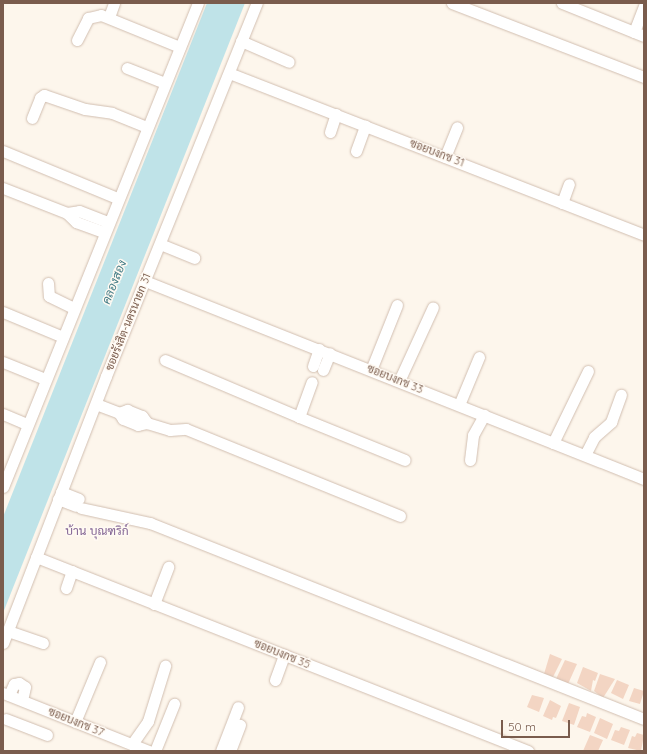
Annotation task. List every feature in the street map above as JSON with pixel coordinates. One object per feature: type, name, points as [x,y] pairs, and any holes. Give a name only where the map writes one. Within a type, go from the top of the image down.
[{"type":"street","points":[[109,17],[114,3]]},
{"type":"street","points":[[3,487],[117,198],[198,3]]},
{"type":"street","name":"ซอยรังสิต-นครนายก 31","points":[[3,644],[145,280],[257,3]]},
{"type":"street","points":[[452,3],[644,78]]},
{"type":"street","points":[[562,3],[584,7],[639,34],[644,6]]},
{"type":"street","points":[[77,40],[88,18],[94,15],[109,17],[180,47]]},
{"type":"street","points":[[241,41],[289,62]]},
{"type":"street","points":[[127,68],[165,84]]},
{"type":"street","name":"ซอยบงกช 31","points":[[229,72],[644,235]]},
{"type":"street","points":[[32,118],[40,98],[44,95],[85,109],[112,113],[147,127]]},
{"type":"street","points":[[330,132],[336,114]]},
{"type":"street","points":[[356,151],[366,126]]},
{"type":"street","points":[[445,157],[458,127]]},
{"type":"street","points":[[3,151],[117,198]]},
{"type":"street","points":[[562,202],[569,184]]},
{"type":"street","points":[[3,188],[67,214],[76,222],[104,232]]},
{"type":"street","points":[[67,214],[79,211],[108,222]]},
{"type":"street","points":[[160,244],[194,258]]},
{"type":"street","name":"ซอยบงกช 33","points":[[145,280],[644,479]]},
{"type":"street","points":[[48,283],[49,296],[74,308]]},
{"type":"street","points":[[371,370],[397,305]]},
{"type":"street","points":[[399,381],[433,307]]},
{"type":"street","points":[[3,312],[63,337]]},
{"type":"street","points":[[316,374],[319,349]]},
{"type":"street","points":[[299,417],[316,374],[330,353]]},
{"type":"street","points":[[459,405],[479,357]]},
{"type":"street","points":[[165,360],[299,417],[406,460]]},
{"type":"street","points":[[3,362],[45,380]]},
{"type":"street","points":[[553,443],[588,371]]},
{"type":"street","points":[[585,455],[594,437],[611,422],[621,395]]},
{"type":"street","points":[[96,404],[119,413],[124,420],[138,425],[146,423],[170,430],[186,429],[400,516]]},
{"type":"street","points":[[3,414],[27,424]]},
{"type":"street","points":[[470,460],[473,435],[484,415]]},
{"type":"street","points":[[60,496],[82,504],[150,523],[644,719]]},
{"type":"street","name":"ซอยบงกช 35","points":[[36,557],[528,751]]},
{"type":"street","points":[[154,604],[168,567]]},
{"type":"street","points":[[66,588],[72,571]]},
{"type":"street","points":[[8,631],[43,643]]},
{"type":"street","points":[[275,680],[284,655]]},
{"type":"street","points":[[75,722],[100,662]]},
{"type":"street","points":[[132,744],[148,721],[165,666]]},
{"type":"street","name":"ซอยบงกช 37","points":[[6,694],[149,751]]},
{"type":"street","points":[[155,751],[174,704]]},
{"type":"street","points":[[221,751],[238,707]]},
{"type":"street","points":[[6,719],[47,735]]},
{"type":"street","points":[[230,751],[240,725]]},
{"type":"water","name":"คลองสอง","points":[[207,3],[245,3],[3,613],[3,517]]},
{"type":"building","points":[[550,654],[562,659],[553,677],[544,674]]},
{"type":"building","points":[[565,660],[577,664],[568,684],[556,679]]},
{"type":"building","points":[[583,667],[598,673],[595,681],[593,680],[591,691],[577,683]]},
{"type":"building","points":[[600,674],[615,679],[603,698],[594,691]]},
{"type":"building","points":[[617,680],[629,685],[623,699],[611,693]]},
{"type":"building","points":[[634,688],[644,691],[640,704],[629,701]]},
{"type":"building","points":[[532,695],[544,698],[539,712],[527,707]]},
{"type":"building","points":[[550,700],[561,706],[556,718],[553,717],[552,720],[543,716]]},
{"type":"building","points":[[569,703],[580,707],[574,725],[562,721]]},
{"type":"building","points":[[587,713],[596,717],[590,732],[577,727],[582,716],[586,717]]},
{"type":"building","points":[[600,718],[613,724],[607,739],[594,733]]},
{"type":"building","points":[[621,727],[630,730],[624,745],[611,740],[615,730],[619,731]]},
{"type":"building","points":[[637,733],[644,735],[641,751],[628,748],[632,736],[635,737]]},
{"type":"building","points":[[590,735],[603,740],[598,751],[583,751]]},
{"type":"district","name":"บ้าน บุณฑริก์","points":[[97,531]]}]
